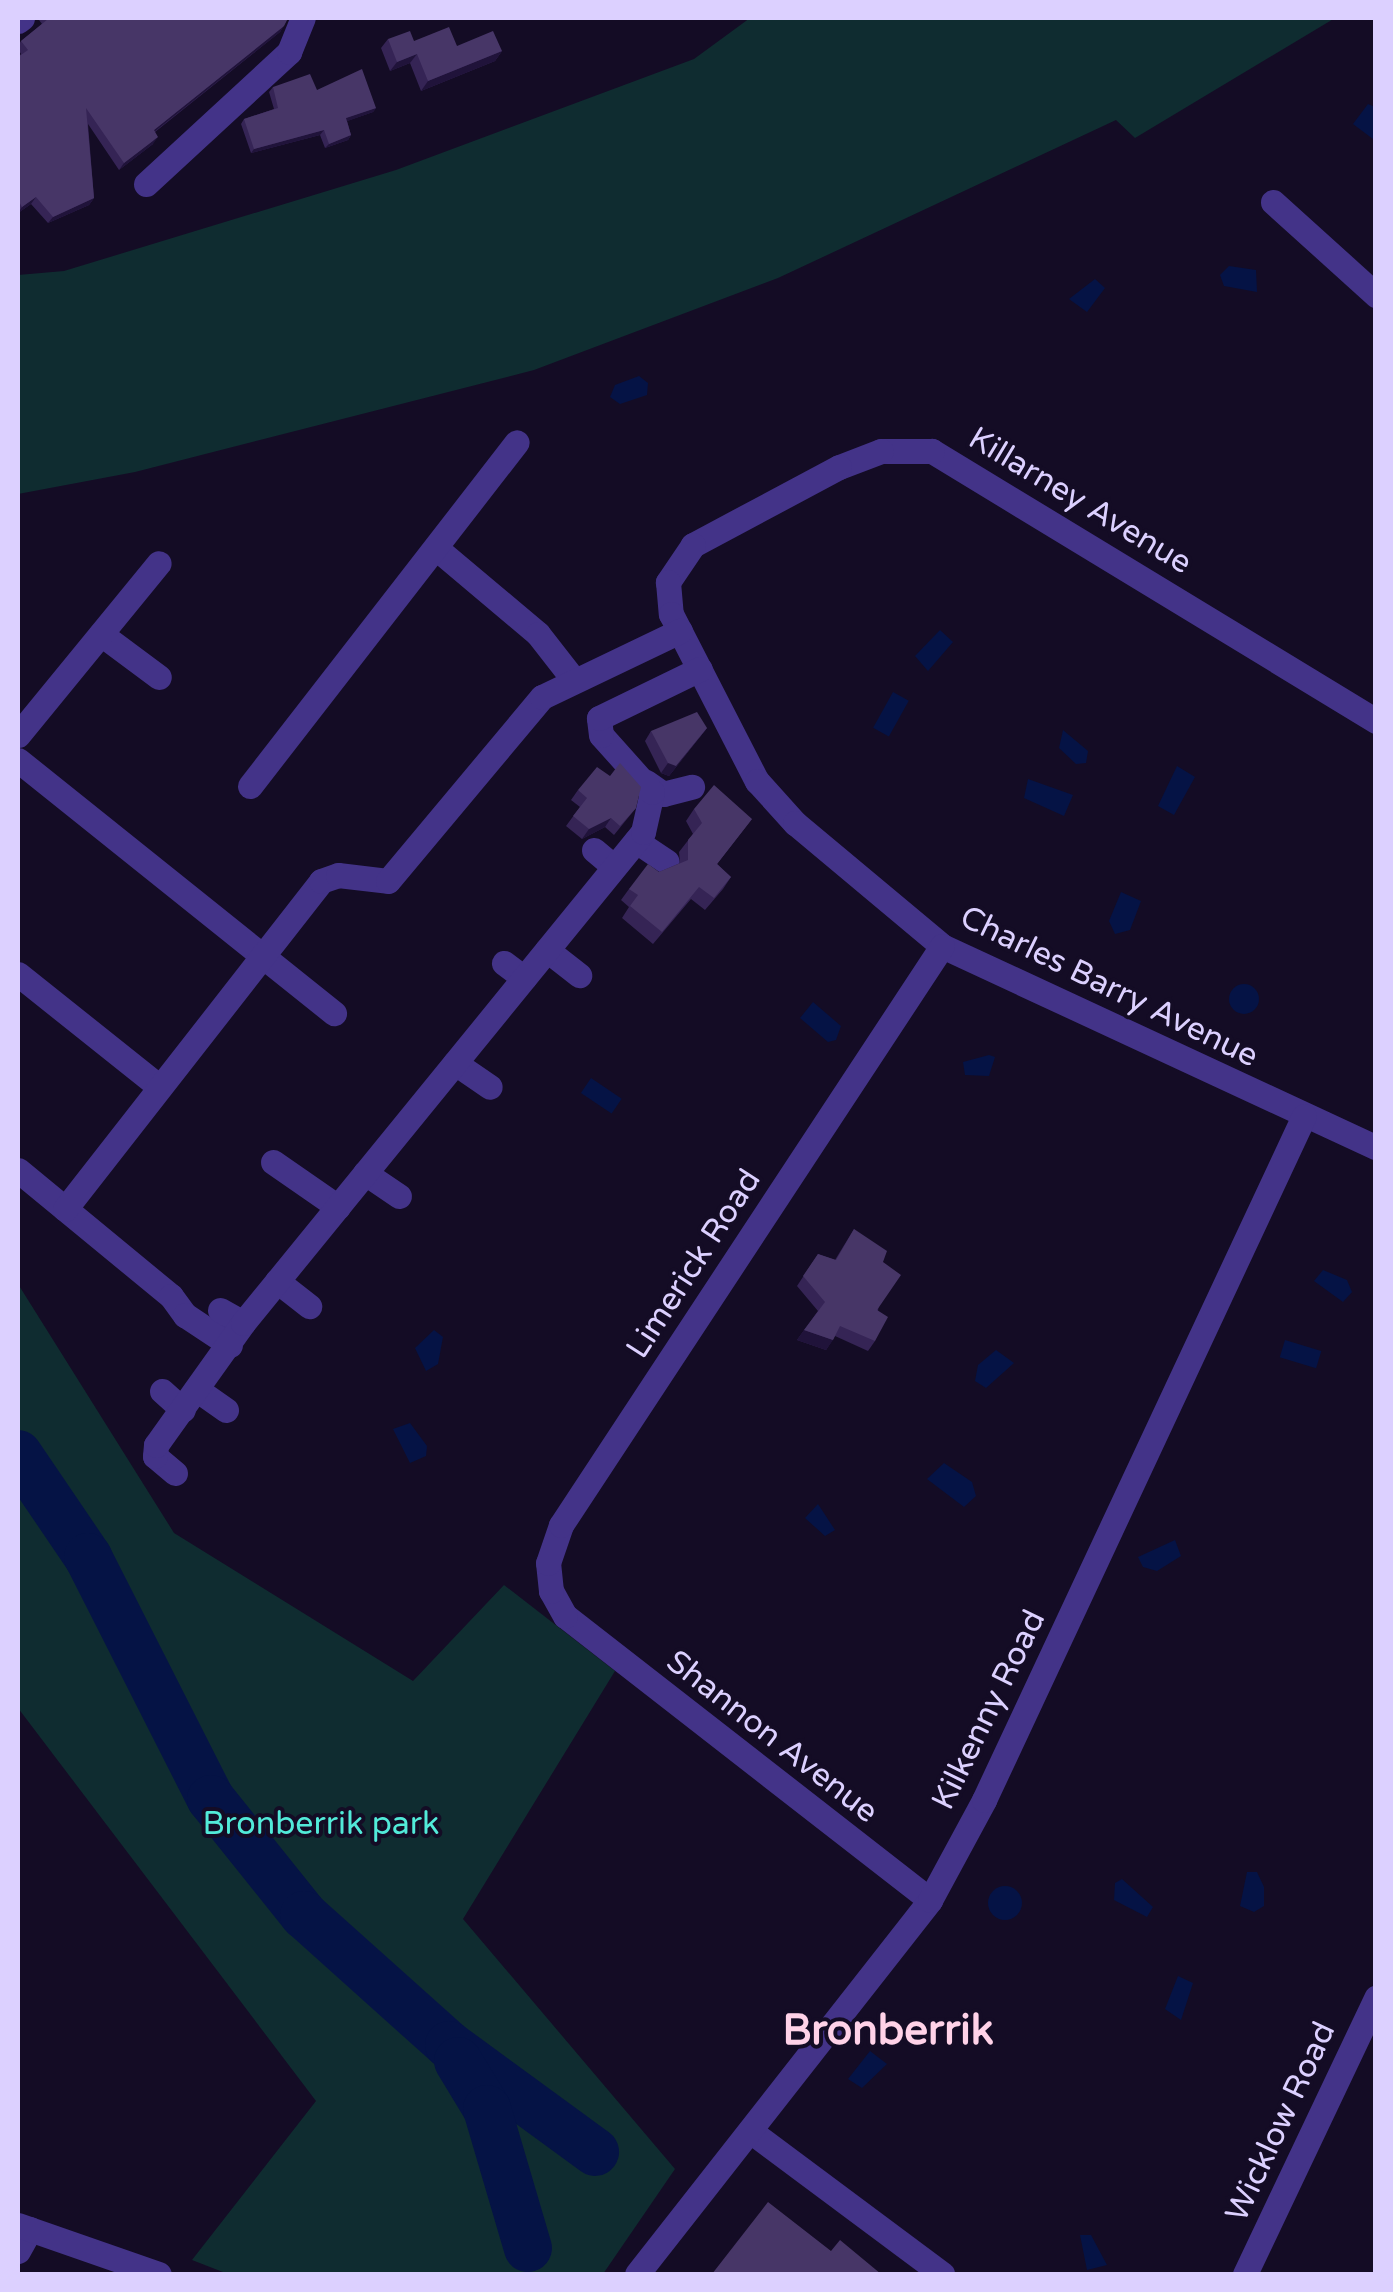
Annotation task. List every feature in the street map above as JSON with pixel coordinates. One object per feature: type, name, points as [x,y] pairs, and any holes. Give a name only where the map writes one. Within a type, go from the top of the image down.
[{"type":"street","points":[[146,184],[289,52],[303,18]]},
{"type":"street","points":[[1273,202],[1376,294]]},
{"type":"street","points":[[250,786],[517,442]]},
{"type":"street","name":"Killarney Avenue","points":[[684,553],[864,455],[932,451],[1376,720]]},
{"type":"street","points":[[436,548],[538,634],[598,728],[646,782],[662,794],[692,787]]},
{"type":"street","name":"Charles Barry Avenue","points":[[684,553],[666,593],[680,631],[776,806],[942,946],[1376,1147]]},
{"type":"street","points":[[18,736],[159,563]]},
{"type":"street","points":[[65,1208],[157,1085],[330,876],[388,881],[542,697],[571,690],[680,631]]},
{"type":"street","points":[[101,634],[159,677]]},
{"type":"street","points":[[598,728],[599,718],[624,701],[700,669]]},
{"type":"street","points":[[18,760],[334,1013]]},
{"type":"street","points":[[175,1472],[155,1456],[156,1445],[277,1282],[308,1226],[347,1186],[426,1079],[455,1063],[514,971],[547,950],[636,841],[652,808],[646,782]]},
{"type":"street","points":[[636,841],[667,862]]},
{"type":"street","points":[[594,850],[614,867]]},
{"type":"street","name":"Limerick Road","points":[[575,1624],[558,1605],[548,1576],[561,1525],[942,946]]},
{"type":"street","points":[[547,950],[579,975]]},
{"type":"street","points":[[18,974],[157,1085]]},
{"type":"street","points":[[455,1063],[490,1088]]},
{"type":"street","name":"Kilkenny Road","points":[[638,2274],[753,2132],[930,1900],[984,1800],[1304,1116]]},
{"type":"street","points":[[273,1162],[347,1186],[399,1196]]},
{"type":"street","points":[[18,1170],[185,1315],[237,1334]]},
{"type":"street","points":[[277,1282],[309,1306]]},
{"type":"street","points":[[220,1310],[237,1334]]},
{"type":"street","points":[[162,1391],[226,1410]]},
{"type":"street","name":"Shannon Avenue","points":[[575,1624],[930,1900]]},
{"type":"street","name":"Wicklow Road","points":[[1245,2274],[1376,1998]]},
{"type":"street","points":[[753,2132],[942,2274]]},
{"type":"street","points":[[22,2235],[159,2274]]},
{"type":"green space","points":[[750,18],[1335,18],[1135,138],[1116,120],[778,278],[534,370],[135,472],[18,494],[18,275],[64,271],[396,170],[694,59]]},
{"type":"green space","name":"Bronberrik park","points":[[18,1284],[174,1533],[413,1681],[504,1585],[615,1671],[463,1919],[675,2169],[603,2274],[228,2274],[192,2260],[316,2101],[18,1708]]},
{"type":"shaded area","points":[[1368,104],[1375,107],[1373,139],[1353,124]]},
{"type":"shaded area","points":[[1229,266],[1256,270],[1257,292],[1224,286],[1220,275]]},
{"type":"shaded area","points":[[1095,279],[1105,288],[1087,312],[1069,299]]},
{"type":"shaded area","points":[[639,376],[648,383],[647,395],[620,404],[610,397],[615,385]]},
{"type":"shaded area","points":[[940,630],[953,642],[928,671],[915,656]]},
{"type":"shaded area","points":[[893,692],[909,701],[889,737],[873,728]]},
{"type":"shaded area","points":[[1063,730],[1088,751],[1086,763],[1076,764],[1059,748]]},
{"type":"shaded area","points":[[1177,766],[1195,777],[1174,815],[1158,806]]},
{"type":"shaded area","points":[[1028,779],[1073,795],[1064,816],[1024,798]]},
{"type":"shaded area","points":[[1121,892],[1141,901],[1130,930],[1115,934],[1109,921]]},
{"type":"shaded area","points":[[1244,984],[1255,988],[1259,999],[1255,1010],[1244,1014],[1233,1010],[1229,999],[1233,988]]},
{"type":"shaded area","points":[[813,1002],[841,1026],[836,1040],[828,1042],[800,1018]]},
{"type":"shaded area","points":[[995,1057],[989,1076],[965,1075],[963,1062]]},
{"type":"shaded area","points":[[591,1078],[622,1099],[612,1114],[581,1093]]},
{"type":"shaded area","points":[[1323,1270],[1347,1280],[1352,1292],[1343,1302],[1314,1281]]},
{"type":"shaded area","points":[[434,1330],[443,1337],[438,1364],[426,1371],[415,1348]]},
{"type":"shaded area","points":[[1285,1340],[1321,1351],[1316,1368],[1280,1357]]},
{"type":"shaded area","points":[[996,1350],[1014,1363],[986,1388],[975,1381],[978,1365]]},
{"type":"shaded area","points":[[410,1423],[427,1446],[426,1456],[410,1463],[393,1429]]},
{"type":"shaded area","points":[[944,1463],[972,1482],[976,1496],[964,1507],[927,1479]]},
{"type":"shaded area","points":[[818,1504],[835,1530],[825,1536],[805,1518]]},
{"type":"shaded area","points":[[1175,1540],[1181,1556],[1157,1571],[1143,1567],[1138,1557]]},
{"type":"shaded area","points":[[1247,1872],[1257,1872],[1264,1887],[1264,1906],[1254,1912],[1240,1906]]},
{"type":"shaded area","points":[[1122,1879],[1153,1907],[1147,1917],[1114,1900],[1115,1883]]},
{"type":"shaded area","points":[[1005,1886],[1017,1891],[1022,1903],[1017,1915],[1005,1920],[993,1915],[988,1903],[993,1891]]},
{"type":"shaded area","points":[[1178,1976],[1193,1983],[1181,2020],[1165,2009]]},
{"type":"shaded area","points":[[870,2051],[887,2064],[862,2088],[848,2079]]},
{"type":"shaded area","points":[[1080,2235],[1091,2235],[1107,2265],[1087,2270]]},
{"type":"building","points":[[47,18],[288,18],[284,26],[154,130],[158,137],[124,163],[86,108],[94,198],[53,217],[36,197],[22,207],[18,200],[18,57],[28,50],[21,41]]},
{"type":"building","points":[[449,27],[457,46],[493,31],[502,51],[428,81],[417,54],[397,62],[388,39],[410,31],[414,41]]},
{"type":"building","points":[[362,69],[376,108],[346,118],[351,135],[329,144],[324,130],[254,149],[244,119],[278,108],[273,87],[310,74],[317,90]]},
{"type":"building","points":[[697,712],[707,728],[676,766],[668,763],[651,731]]},
{"type":"building","points":[[620,763],[641,787],[636,808],[620,826],[611,818],[589,829],[573,816],[587,798],[578,790],[597,767],[610,776]]},
{"type":"building","points":[[714,785],[752,819],[717,864],[731,877],[714,898],[699,887],[662,932],[630,906],[638,895],[629,889],[648,864],[659,872],[688,860],[688,840],[702,823],[694,809]]},
{"type":"building","points":[[854,1229],[887,1251],[883,1262],[901,1275],[877,1310],[888,1317],[875,1341],[840,1326],[833,1340],[804,1330],[825,1302],[803,1276],[818,1254],[836,1260]]},
{"type":"building","points":[[768,2202],[831,2251],[840,2240],[881,2274],[712,2274]]},
{"type":"waterway","points":[[18,1454],[88,1557],[211,1799],[304,1915],[449,2045],[595,2152]]},
{"type":"waterway","points":[[458,2061],[487,2109],[528,2248]]},
{"type":"district","name":"Bronberrik","points":[[888,2031]]}]
